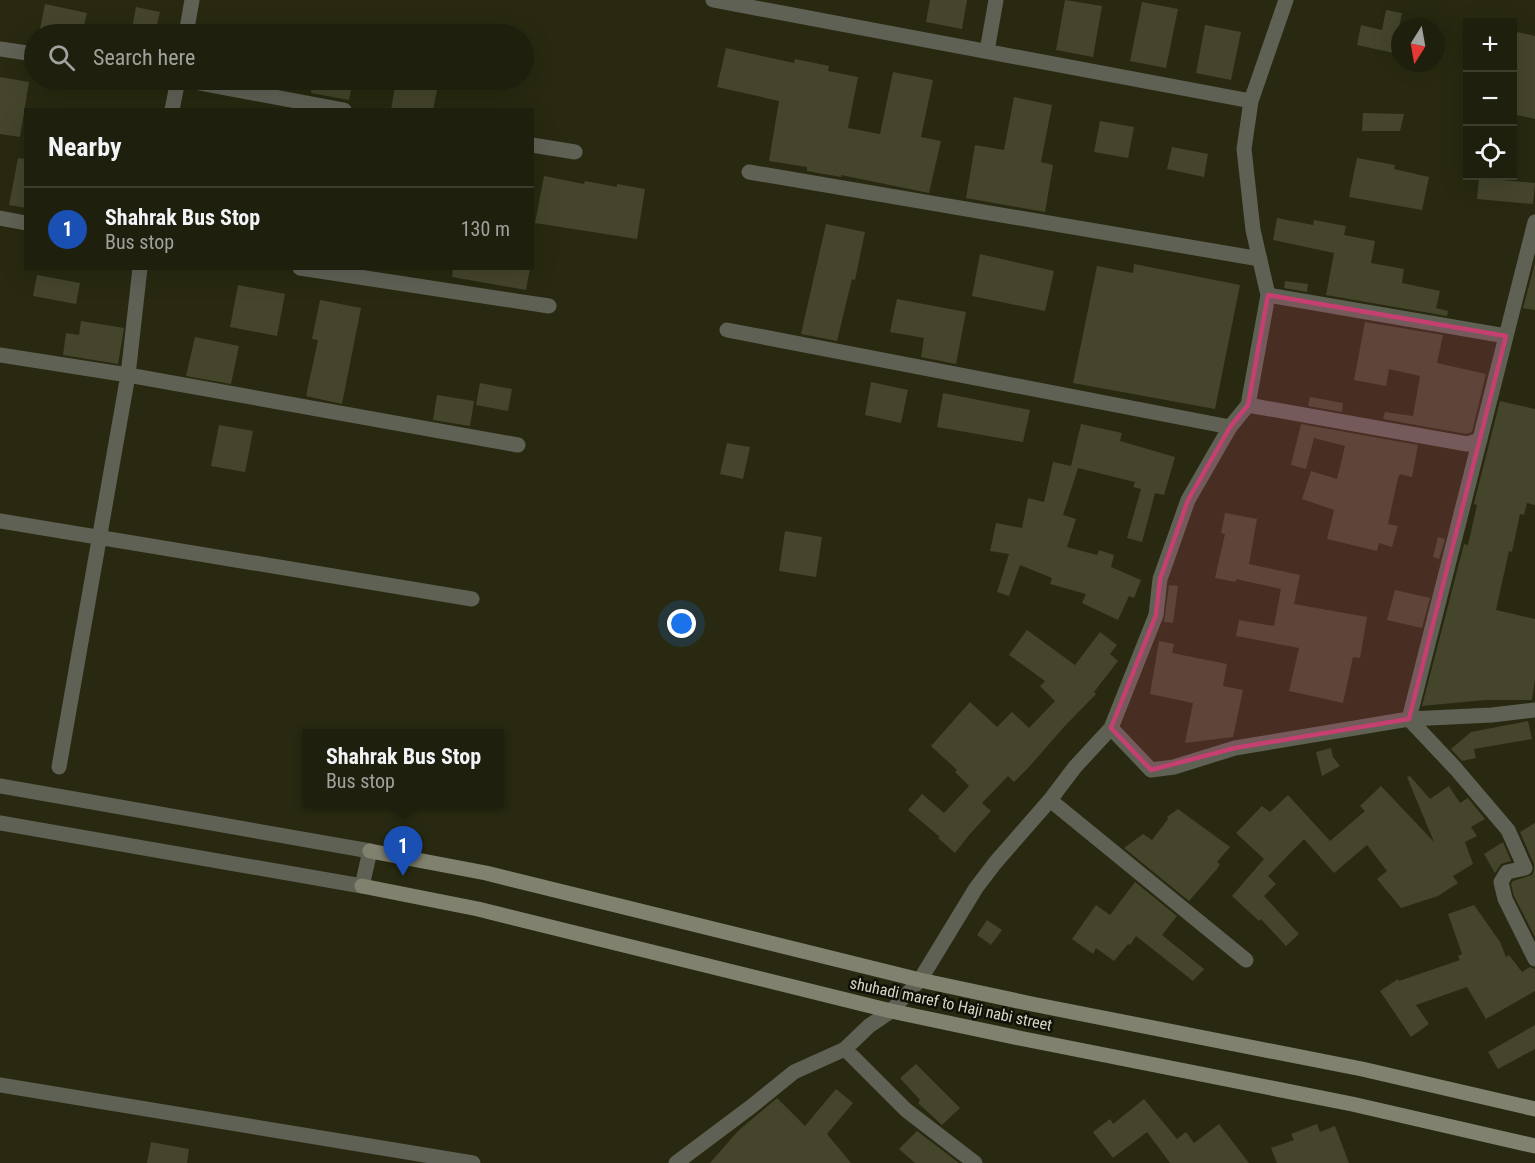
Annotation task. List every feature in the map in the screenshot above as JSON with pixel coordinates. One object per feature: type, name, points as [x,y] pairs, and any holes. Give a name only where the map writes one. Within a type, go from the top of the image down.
[{"type":"main road","points":[[370,851],[486,873],[920,980],[1362,1069],[1535,1109]]},
{"type":"main road","name":"shuhadi maref to Haji nabi street","points":[[362,886],[478,909],[891,1011],[1024,1040],[1352,1104],[1535,1146]]},
{"type":"street","points":[[188,24],[192,0]]},
{"type":"street","points":[[713,0],[1251,100]]},
{"type":"street","points":[[987,51],[996,0]]},
{"type":"street","points":[[676,1163],[794,1072],[845,1049],[869,1026],[891,1011],[920,980],[976,888],[1075,767],[1111,728],[1156,615],[1160,579],[1188,500],[1230,427],[1248,405],[1268,296],[1253,230],[1244,149],[1251,100],[1286,0]]},
{"type":"street","points":[[0,49],[24,53]]},
{"type":"street","points":[[173,108],[178,90]]},
{"type":"street","points":[[235,90],[333,108]]},
{"type":"street","points":[[534,145],[575,152]]},
{"type":"street","points":[[749,172],[1260,259]]},
{"type":"street","points":[[0,218],[24,223]]},
{"type":"street","points":[[1409,720],[1535,222]]},
{"type":"street","points":[[59,767],[128,375],[140,270]]},
{"type":"street","points":[[313,270],[549,306]]},
{"type":"street","points":[[1268,296],[1506,336]]},
{"type":"street","points":[[727,330],[1230,427]]},
{"type":"street","points":[[0,355],[128,375],[518,445]]},
{"type":"street","points":[[1248,405],[1467,444],[1480,440]]},
{"type":"street","points":[[0,520],[472,598]]},
{"type":"street","points":[[1111,728],[1151,770],[1174,767],[1235,748],[1409,720],[1535,710]]},
{"type":"street","points":[[1409,720],[1456,769],[1508,830],[1525,868],[1507,872],[1501,882],[1505,899],[1535,959]]},
{"type":"street","points":[[0,786],[370,851],[362,886],[0,823]]},
{"type":"street","points":[[1050,800],[1246,960]]},
{"type":"street","points":[[845,1049],[906,1110],[975,1163]]},
{"type":"street","points":[[0,1085],[473,1163]]},
{"type":"highlighted area","points":[[1268,295],[1506,336],[1409,719],[1235,748],[1151,770],[1111,728],[1156,615],[1160,579],[1188,500],[1230,427],[1248,405]]},
{"type":"building","points":[[930,0],[967,0],[962,29],[926,22]]},
{"type":"building","points":[[1065,0],[1102,6],[1093,57],[1056,50]]},
{"type":"building","points":[[1142,2],[1178,9],[1166,68],[1130,61]]},
{"type":"building","points":[[45,4],[87,13],[84,24],[41,24]]},
{"type":"building","points":[[136,7],[160,12],[157,24],[133,24]]},
{"type":"building","points":[[1386,10],[1402,13],[1401,18],[1391,18],[1391,52],[1357,45],[1361,25],[1382,30]]},
{"type":"building","points":[[1205,25],[1241,32],[1231,80],[1196,73]]},
{"type":"building","points":[[1517,32],[1535,36],[1535,119],[1517,115]]},
{"type":"building","points":[[726,48],[794,63],[795,59],[829,66],[828,71],[858,77],[848,128],[880,134],[893,72],[933,80],[921,137],[941,141],[929,193],[841,175],[841,177],[807,171],[807,167],[769,161],[779,101],[717,87]]},
{"type":"building","points":[[0,77],[24,81],[24,90],[28,90],[20,137],[0,134]]},
{"type":"building","points":[[311,90],[351,90],[349,100],[311,93]]},
{"type":"building","points":[[394,90],[437,90],[433,108],[391,108]]},
{"type":"building","points":[[1014,97],[1052,105],[1041,162],[1053,165],[1045,212],[966,198],[975,145],[1004,150]]},
{"type":"building","points":[[1363,113],[1404,114],[1400,131],[1362,131]]},
{"type":"building","points":[[1100,121],[1134,127],[1128,158],[1094,152]]},
{"type":"building","points":[[1172,147],[1208,154],[1204,177],[1167,169]]},
{"type":"building","points":[[18,158],[24,159],[24,208],[9,205]]},
{"type":"building","points":[[1357,158],[1395,165],[1394,169],[1429,177],[1422,210],[1349,197]]},
{"type":"building","points":[[544,176],[584,184],[585,181],[645,189],[637,239],[535,223]]},
{"type":"building","points":[[1479,180],[1535,183],[1533,204],[1477,199]]},
{"type":"building","points":[[1277,218],[1313,225],[1314,220],[1346,226],[1344,235],[1375,241],[1371,263],[1404,269],[1402,283],[1440,291],[1436,308],[1448,311],[1447,316],[1326,295],[1334,253],[1273,240]]},
{"type":"building","points":[[826,224],[865,232],[855,280],[852,279],[837,341],[801,334]]},
{"type":"building","points":[[980,254],[1054,271],[1045,311],[972,296]]},
{"type":"building","points":[[1535,263],[1535,310],[1523,308]]},
{"type":"building","points":[[1134,264],[1240,285],[1215,409],[1073,383],[1097,266],[1133,273]]},
{"type":"building","points":[[453,270],[530,270],[526,290],[452,277]]},
{"type":"building","points":[[37,275],[80,283],[76,304],[33,296]]},
{"type":"building","points":[[1285,281],[1308,284],[1307,292],[1284,288]]},
{"type":"building","points":[[238,285],[285,294],[277,336],[230,327]]},
{"type":"building","points":[[897,299],[966,312],[956,364],[921,357],[924,338],[890,332]]},
{"type":"building","points":[[320,300],[361,308],[342,404],[306,396],[318,340],[312,339]]},
{"type":"building","points":[[81,321],[124,328],[118,364],[63,355],[66,333],[79,335]]},
{"type":"building","points":[[1365,322],[1443,335],[1437,363],[1486,374],[1472,432],[1466,434],[1383,419],[1385,412],[1413,416],[1420,376],[1389,369],[1386,386],[1354,380]]},
{"type":"building","points":[[195,337],[239,346],[231,384],[186,376]]},
{"type":"building","points":[[871,382],[908,390],[901,423],[865,415]]},
{"type":"building","points":[[480,383],[512,389],[508,411],[476,405]]},
{"type":"building","points":[[943,393],[1030,410],[1023,442],[937,427]]},
{"type":"building","points":[[437,395],[474,401],[470,426],[433,420]]},
{"type":"building","points":[[1310,397],[1343,403],[1342,412],[1308,406]]},
{"type":"building","points":[[1500,401],[1535,409],[1535,505],[1527,503],[1524,515],[1520,514],[1496,610],[1535,619],[1535,679],[1532,700],[1485,700],[1422,706],[1464,544],[1468,545],[1477,505],[1474,504],[1475,499]]},
{"type":"building","points":[[1081,424],[1122,433],[1120,441],[1175,457],[1164,495],[1155,493],[1142,542],[1127,538],[1141,489],[1133,487],[1135,482],[1078,468],[1063,515],[1076,519],[1067,547],[1097,555],[1099,550],[1114,555],[1111,567],[1141,580],[1134,598],[1129,596],[1118,620],[1082,603],[1086,594],[1050,584],[1052,578],[1020,565],[1009,596],[997,592],[1009,554],[990,551],[996,523],[1022,528],[1028,498],[1044,502],[1053,462],[1071,466]]},
{"type":"building","points":[[1301,424],[1418,445],[1412,477],[1400,474],[1398,478],[1388,524],[1398,526],[1392,547],[1379,543],[1377,551],[1327,539],[1334,510],[1302,499],[1311,471],[1337,479],[1345,446],[1314,438],[1306,469],[1291,465]]},
{"type":"building","points":[[219,425],[253,431],[245,472],[211,466]]},
{"type":"building","points":[[727,443],[750,447],[743,479],[720,474]]},
{"type":"building","points":[[1225,513],[1257,519],[1249,564],[1300,575],[1294,604],[1367,617],[1360,658],[1353,657],[1343,703],[1289,691],[1299,648],[1236,636],[1239,620],[1274,626],[1281,589],[1236,579],[1236,582],[1215,578],[1225,534],[1221,533]]},
{"type":"building","points":[[785,531],[822,537],[816,577],[779,571]]},
{"type":"building","points":[[1438,537],[1445,539],[1439,559],[1433,557]]},
{"type":"building","points":[[1169,585],[1178,586],[1173,623],[1164,622]]},
{"type":"building","points":[[1395,590],[1430,598],[1422,628],[1387,620]]},
{"type":"building","points":[[1027,630],[1075,665],[1100,632],[1117,645],[1110,654],[1118,661],[1094,692],[1096,694],[1029,767],[1014,782],[1008,776],[982,803],[991,811],[955,853],[908,810],[922,794],[944,813],[969,786],[955,772],[957,770],[931,746],[970,702],[997,727],[1012,712],[1029,728],[1055,701],[1040,686],[1045,681],[1009,655]]},
{"type":"building","points":[[1159,641],[1174,644],[1172,653],[1227,664],[1223,686],[1243,690],[1233,737],[1185,743],[1193,703],[1150,694]]},
{"type":"building","points":[[1528,721],[1532,739],[1474,749],[1476,758],[1462,761],[1451,749],[1471,732]]},
{"type":"building","points":[[1331,748],[1333,757],[1340,766],[1322,776],[1316,752]]},
{"type":"building","points":[[1410,776],[1430,799],[1449,786],[1460,803],[1468,798],[1485,819],[1471,827],[1477,836],[1465,842],[1473,864],[1453,876],[1458,883],[1438,896],[1401,908],[1377,879],[1387,871],[1367,845],[1334,873],[1304,839],[1268,876],[1276,884],[1264,896],[1299,934],[1286,946],[1261,919],[1259,921],[1232,896],[1264,859],[1236,833],[1262,806],[1270,812],[1288,795],[1330,841],[1365,811],[1360,806],[1381,786],[1434,842],[1407,777]]},
{"type":"building","points":[[1178,809],[1230,847],[1217,862],[1220,864],[1217,869],[1189,901],[1124,848],[1143,834],[1152,840],[1168,819],[1167,817]]},
{"type":"building","points":[[1535,823],[1535,937],[1514,896],[1511,884],[1513,881],[1532,875],[1534,870],[1534,864],[1520,832]]},
{"type":"building","points":[[1503,842],[1511,861],[1501,864],[1495,873],[1484,854]]},
{"type":"building","points":[[1135,882],[1177,916],[1162,935],[1204,969],[1193,981],[1136,936],[1114,961],[1096,948],[1093,954],[1072,939],[1096,905],[1110,915]]},
{"type":"building","points":[[1474,905],[1500,942],[1506,957],[1509,955],[1522,972],[1530,967],[1535,969],[1535,991],[1486,1019],[1467,987],[1416,1005],[1429,1024],[1411,1037],[1380,991],[1398,979],[1399,981],[1460,960],[1458,956],[1462,954],[1448,914]]},
{"type":"building","points":[[987,920],[1002,930],[991,945],[977,935]]},
{"type":"building","points":[[1535,1025],[1535,1049],[1498,1069],[1488,1052]]},
{"type":"building","points":[[916,1064],[960,1108],[942,1125],[918,1103],[920,1100],[900,1078]]},
{"type":"building","points":[[836,1089],[853,1103],[827,1134],[851,1163],[710,1163],[738,1131],[777,1098],[805,1126]]},
{"type":"building","points":[[1144,1099],[1177,1139],[1186,1132],[1194,1143],[1219,1124],[1249,1163],[1170,1163],[1147,1132],[1113,1158],[1093,1132],[1110,1119],[1113,1124]]},
{"type":"building","points":[[1317,1124],[1320,1132],[1335,1126],[1349,1163],[1277,1163],[1271,1148],[1294,1140],[1291,1134]]},
{"type":"building","points":[[917,1131],[959,1163],[915,1163],[899,1149]]},
{"type":"building","points":[[151,1142],[189,1149],[187,1163],[147,1163]]},
{"type":"place","name":"Shahrak Bus Stop","points":[[403,876]]}]
